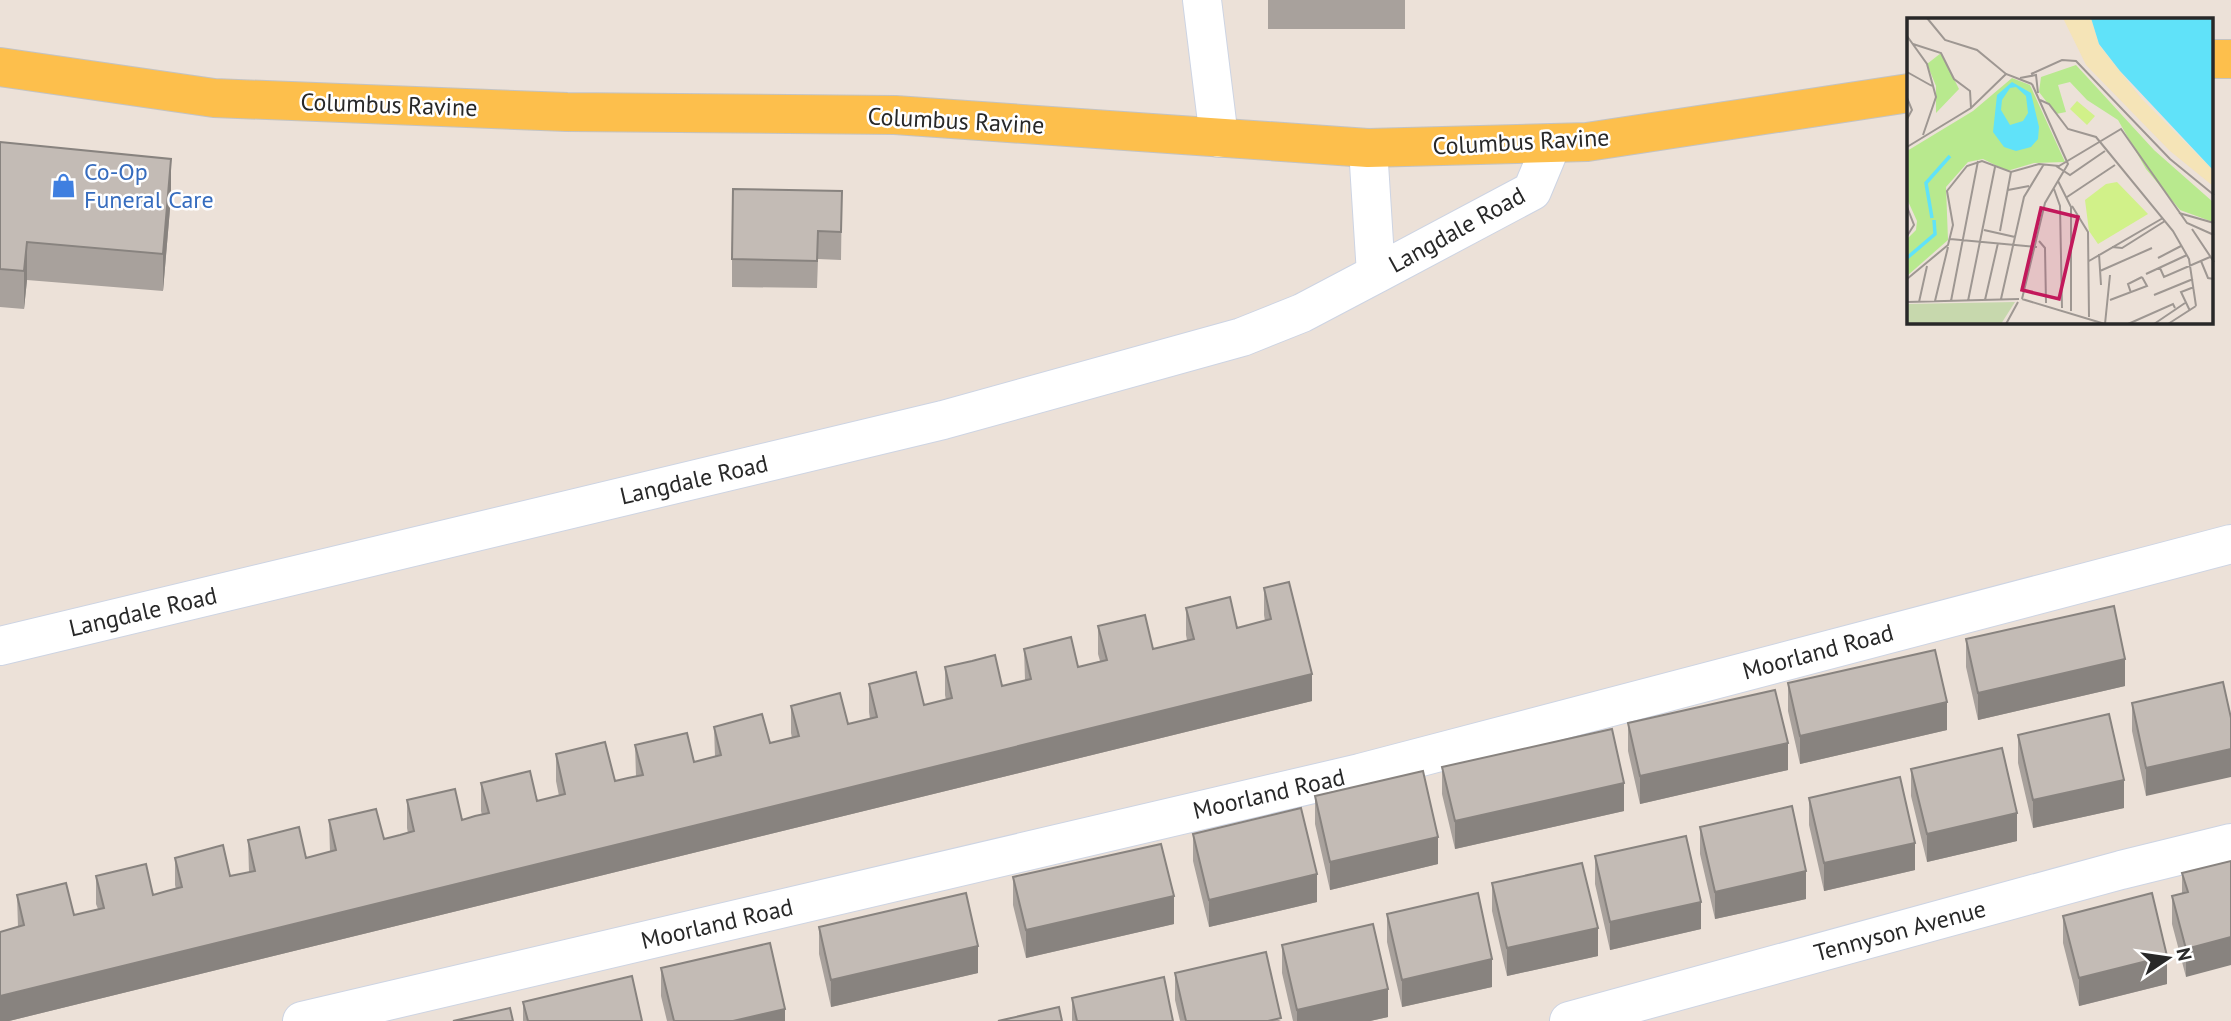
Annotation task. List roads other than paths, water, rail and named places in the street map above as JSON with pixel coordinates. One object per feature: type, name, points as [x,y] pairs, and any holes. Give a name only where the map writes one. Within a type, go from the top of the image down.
[{"type":"main road","name":"Columbus Ravine","points":[[0,67],[214,98],[567,112],[895,115],[1367,148],[1587,142],[1907,93]]},
{"type":"street","points":[[1202,0],[1219,138]]},
{"type":"street","name":"Langdale Road","points":[[0,646],[956,416],[1242,337],[1303,313],[1532,191],[1552,143]]},
{"type":"street","name":"Langdale Road","points":[[1367,148],[1376,274]]},
{"type":"street","name":"Moorland Road","points":[[302,1021],[1360,773],[2231,544]]},
{"type":"street","name":"Tennyson Avenue","points":[[1569,1021],[2120,870],[2231,843]]},
{"type":"place","name":"Co-Op Funeral Care","points":[[64,186]]}]
